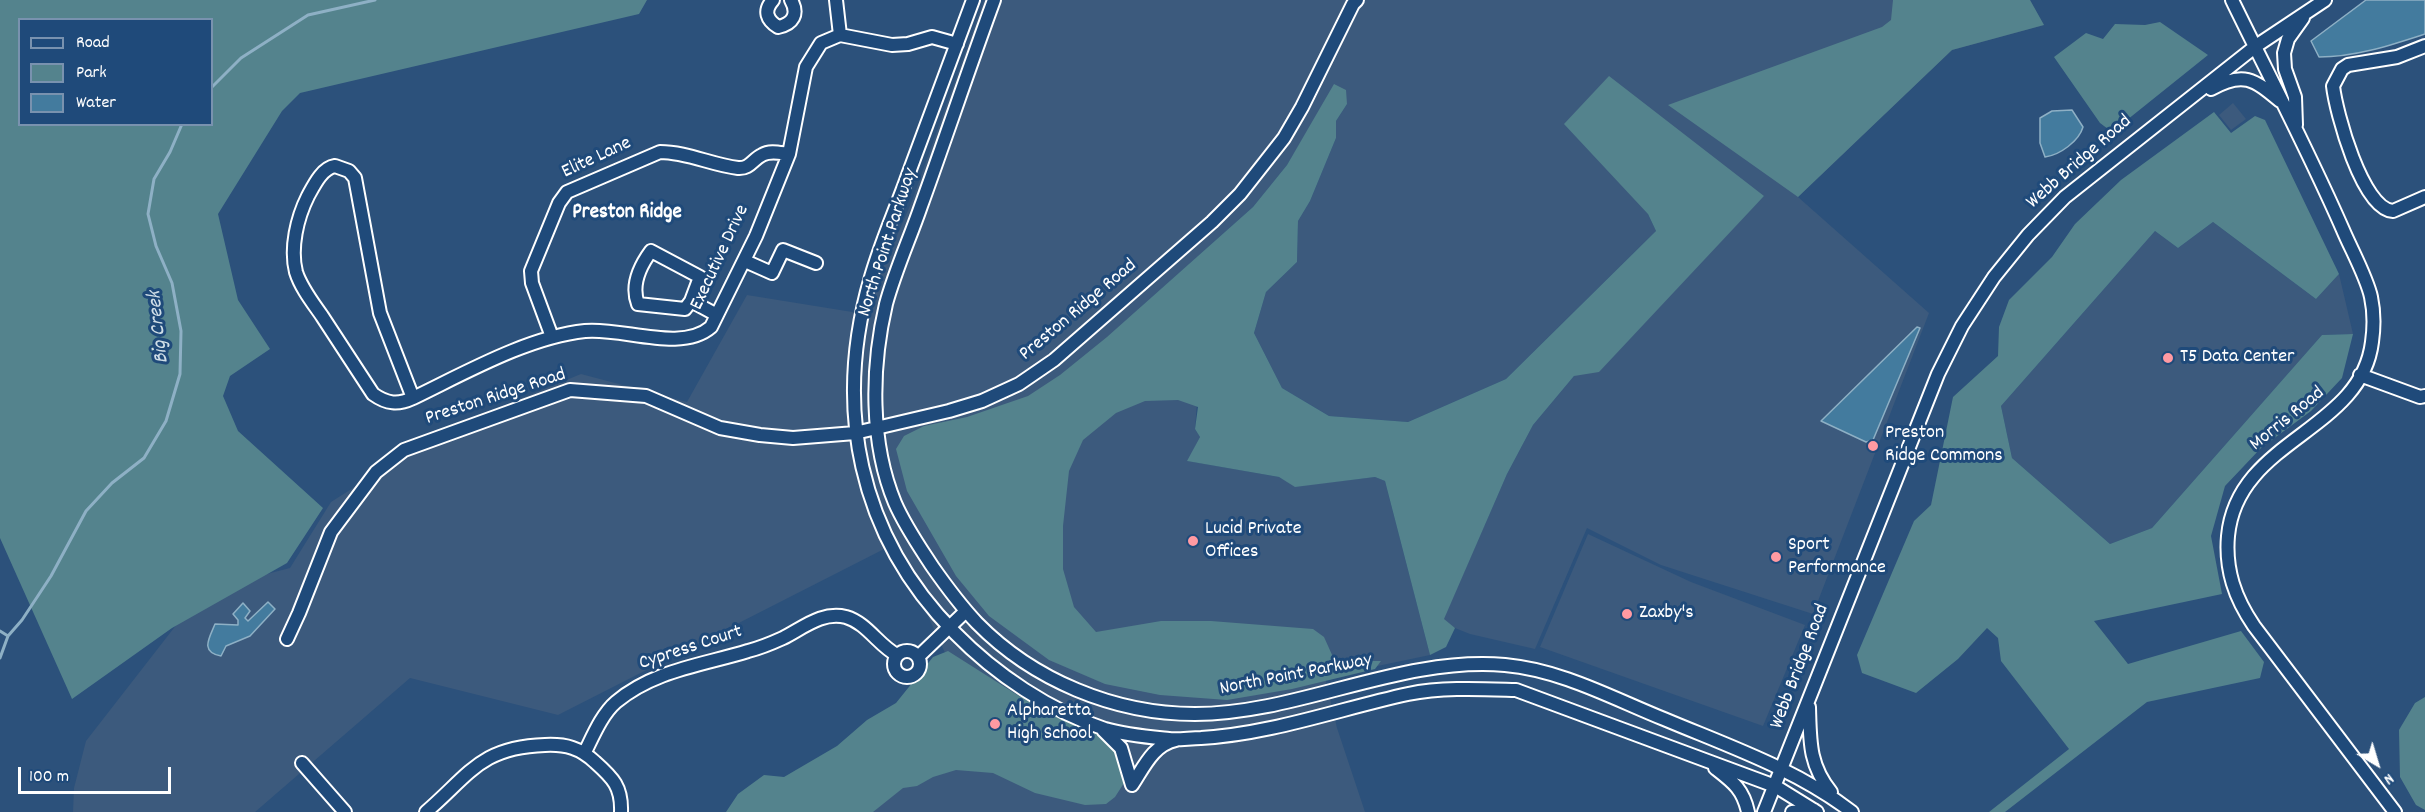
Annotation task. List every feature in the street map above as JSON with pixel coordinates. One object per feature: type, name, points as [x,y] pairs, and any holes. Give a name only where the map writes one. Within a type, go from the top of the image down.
[{"type":"street","points":[[773,0],[766,14],[770,21],[778,27],[787,25],[794,18],[796,11],[791,0]]},
{"type":"street","points":[[836,0],[840,35],[892,45],[908,44],[932,37],[957,44]]},
{"type":"street","name":"North Point Parkway","points":[[973,0],[871,276],[854,366],[855,433],[864,476],[881,525],[911,579],[948,626],[971,650],[1004,675],[1052,705],[1097,726],[1108,730],[1164,738],[1230,736],[1411,694],[1494,689],[1516,690],[1775,786],[1816,811]]},
{"type":"street","name":"North Point Parkway","points":[[994,0],[887,301],[877,358],[878,427],[882,461],[896,505],[913,537],[966,611],[990,637],[1022,661],[1061,684],[1133,707],[1165,713],[1197,714],[1243,710],[1408,673],[1455,666],[1502,665],[1544,670],[1783,769],[1852,812]]},
{"type":"street","name":"Morris Road","points":[[2232,0],[2297,129],[2371,296],[2372,343],[2367,363],[2353,388],[2338,406],[2270,458],[2254,474],[2240,494],[2229,520],[2226,555],[2228,571],[2235,593],[2249,618],[2395,812]]},
{"type":"street","name":"Webb Bridge Road","points":[[1764,812],[1934,385],[1962,326],[1994,277],[2028,235],[2064,197],[2256,46],[2325,0]]},
{"type":"street","name":"Preston Ridge Road","points":[[287,639],[300,613],[331,532],[376,472],[404,450],[559,393],[570,390],[646,396],[720,428],[793,438],[855,433],[971,405],[1019,384],[1054,360],[1203,230],[1240,194],[1284,138],[1302,107],[1354,1]]},
{"type":"street","points":[[2297,129],[2295,97],[2285,69],[2284,53],[2288,39],[2308,11]]},
{"type":"street","name":"Executive Drive","points":[[413,398],[486,363],[552,337],[586,330],[610,330],[637,335],[693,337],[702,335],[711,327],[745,261],[789,154],[806,67],[821,44],[840,35]]},
{"type":"street","points":[[2425,46],[2397,57],[2348,65],[2342,69],[2333,86],[2351,154],[2360,174],[2380,206],[2393,211],[2425,197]]},
{"type":"street","points":[[2181,105],[2221,83],[2237,78],[2257,83],[2283,104]]},
{"type":"street","name":"Elite Lane","points":[[552,337],[532,283],[531,271],[559,203],[567,192],[660,152],[674,152],[741,168],[752,164],[760,155],[770,152],[789,154]]},
{"type":"street","points":[[335,166],[349,171],[356,178],[380,313],[413,398],[393,403],[373,394],[306,293],[297,275],[294,248],[300,217],[313,187],[329,167],[335,166]]},
{"type":"street","points":[[745,261],[772,273],[783,250],[816,264]]},
{"type":"street","points":[[651,251],[700,277],[691,301],[685,309],[638,304],[634,293],[643,262],[651,251]]},
{"type":"street","points":[[691,301],[717,315]]},
{"type":"street","points":[[2360,375],[2420,397],[2425,396]]},
{"type":"street","name":"Cypress Court","points":[[585,752],[597,728],[614,703],[637,687],[678,669],[757,648],[783,638],[810,622],[828,617],[846,617],[861,625],[886,650],[897,656],[894,668],[900,675],[908,678],[919,670],[918,657],[966,611]]},
{"type":"street","points":[[897,656],[908,651],[918,657]]},
{"type":"street","points":[[1809,702],[1814,764],[1819,775],[1839,802]]},
{"type":"street","points":[[1097,726],[1121,748],[1132,785],[1158,747],[1186,738]]},
{"type":"street","points":[[426,812],[463,775],[492,755],[524,746],[563,744],[585,752],[613,778],[622,798],[621,812]]},
{"type":"street","points":[[1705,759],[1730,780],[1745,797],[1748,812]]},
{"type":"street","points":[[302,764],[345,812]]},
{"type":"street","points":[[1792,812],[1816,811]]},
{"type":"shaded area","points":[[984,0],[2030,0],[2044,25],[1952,50],[1798,197],[1929,313],[1813,614],[1661,565],[1587,528],[1535,649],[1470,634],[1443,620],[1507,474],[1533,425],[1574,376],[1764,196],[1648,214],[1656,231],[1506,379],[1408,422],[1329,416],[1282,388],[1254,333],[1266,292],[1297,262],[1298,221],[1310,201],[1336,138],[1336,121],[1347,104],[1335,85],[1287,165],[1253,207],[1141,307],[1198,389],[1195,429],[1200,437],[1188,461],[1279,477],[1295,486],[1375,477],[1385,481],[1430,655],[1325,677],[1337,728],[1365,812],[804,812],[947,657],[911,580],[890,546],[558,715],[410,678],[255,812],[73,812],[74,788],[86,741],[191,606],[220,586],[290,568],[331,502],[444,430],[581,374],[687,402],[747,295],[871,315],[873,291],[912,201]]},
{"type":"shaded area","points":[[2233,103],[2246,119],[2231,130],[2219,115]]},
{"type":"shaded area","points":[[2213,222],[2316,299],[2339,274],[2353,334],[2322,335],[2152,528],[2110,544],[2012,458],[2001,406],[2155,231],[2178,248]]},
{"type":"shaded area","points":[[1588,534],[1691,582],[1805,625],[1763,726],[1540,647]]},
{"type":"green space","points":[[0,0],[647,0],[639,14],[300,93],[282,111],[218,214],[238,300],[270,349],[230,376],[223,396],[238,431],[323,508],[287,563],[172,628],[72,699],[0,538]]},
{"type":"green space","points":[[1893,0],[2030,0],[2044,25],[1952,50],[1798,197],[1668,105],[1882,27],[1891,20]]},
{"type":"green space","points":[[2160,22],[2208,55],[2112,132],[2100,123],[2054,57],[2086,33],[2103,39],[2115,24],[2145,25]]},
{"type":"green space","points":[[1609,76],[1764,196],[1599,372],[1574,376],[1533,425],[1507,474],[1444,619],[1455,628],[1446,647],[1430,655],[1385,481],[1375,477],[1295,487],[1279,477],[1187,461],[1200,437],[1195,429],[1198,407],[1178,400],[1145,401],[1116,413],[1083,440],[1069,471],[1063,526],[1063,569],[1074,607],[1096,632],[1161,621],[1211,621],[1313,629],[1324,637],[1333,657],[1359,661],[1381,661],[1375,669],[1292,689],[1227,700],[1160,695],[1105,684],[1049,660],[989,616],[956,576],[907,491],[896,449],[904,436],[924,426],[967,417],[1028,396],[1060,375],[1107,337],[1253,207],[1287,165],[1334,84],[1346,90],[1347,104],[1336,121],[1336,138],[1310,201],[1298,221],[1297,262],[1266,292],[1254,333],[1282,388],[1329,416],[1408,422],[1506,379],[1656,231],[1648,214],[1564,124]]},
{"type":"green space","points":[[2214,112],[2231,133],[2255,116],[2265,120],[2339,274],[2316,299],[2213,222],[2178,248],[2155,231],[2001,406],[2012,458],[2110,544],[2152,528],[2322,335],[2353,334],[2342,378],[2311,411],[2261,448],[2225,486],[2211,536],[2222,594],[2094,621],[2128,664],[2241,631],[2264,662],[2260,678],[2147,702],[2005,812],[1989,812],[2069,749],[2001,661],[1998,638],[1987,628],[1958,659],[1916,693],[1862,673],[1857,655],[1914,521],[1931,505],[1953,397],[1998,356],[1999,327],[2009,300],[2052,257],[2075,224],[2121,180]]},
{"type":"green space","name":"Alpharetta High School","points":[[948,651],[1019,696],[1100,734],[1118,748],[1126,770],[1124,783],[1115,797],[1106,804],[1085,805],[1035,793],[993,773],[956,770],[933,777],[917,786],[903,788],[873,812],[726,812],[738,794],[764,775],[784,777],[837,746],[867,720],[896,703],[933,657]]},
{"type":"green space","points":[[2425,697],[2425,810],[2416,805],[2400,777],[2399,730],[2415,703]]},
{"type":"water","points":[[2366,0],[2425,0],[2425,34],[2360,53],[2319,57],[2311,41]]},
{"type":"water","points":[[2072,110],[2083,127],[2081,132],[2068,146],[2045,157],[2040,143],[2040,118],[2052,111]]},
{"type":"water","points":[[1917,327],[1920,328],[1873,440],[1866,442],[1821,421]]},
{"type":"water","points":[[268,602],[275,609],[250,636],[226,646],[221,656],[210,651],[208,643],[215,624],[238,625],[238,620],[233,614],[243,603],[250,611],[245,618],[248,621]]},
{"type":"waterway","name":"Big Creek","points":[[213,86],[241,58],[308,15],[375,0]]},
{"type":"waterway","name":"Big Creek","points":[[0,658],[8,636],[22,620],[51,576],[86,511],[112,483],[144,458],[166,421],[180,374],[181,331],[172,283],[156,246],[148,214],[154,179],[170,152],[181,126]]},
{"type":"waterway","points":[[0,631],[8,636]]},
{"type":"place","name":"T5 Data Center","points":[[2168,358]]},
{"type":"place","name":"Preston Ridge Commons","points":[[1873,446]]},
{"type":"place","name":"Lucid Private Offices","points":[[1193,541]]},
{"type":"place","name":"Sport Performance","points":[[1776,557]]},
{"type":"place","name":"Zaxby's","points":[[1627,614]]},
{"type":"place","name":"Alpharetta High School","points":[[995,724]]},
{"type":"district","name":"Preston Ridge","points":[[627,214]]}]
